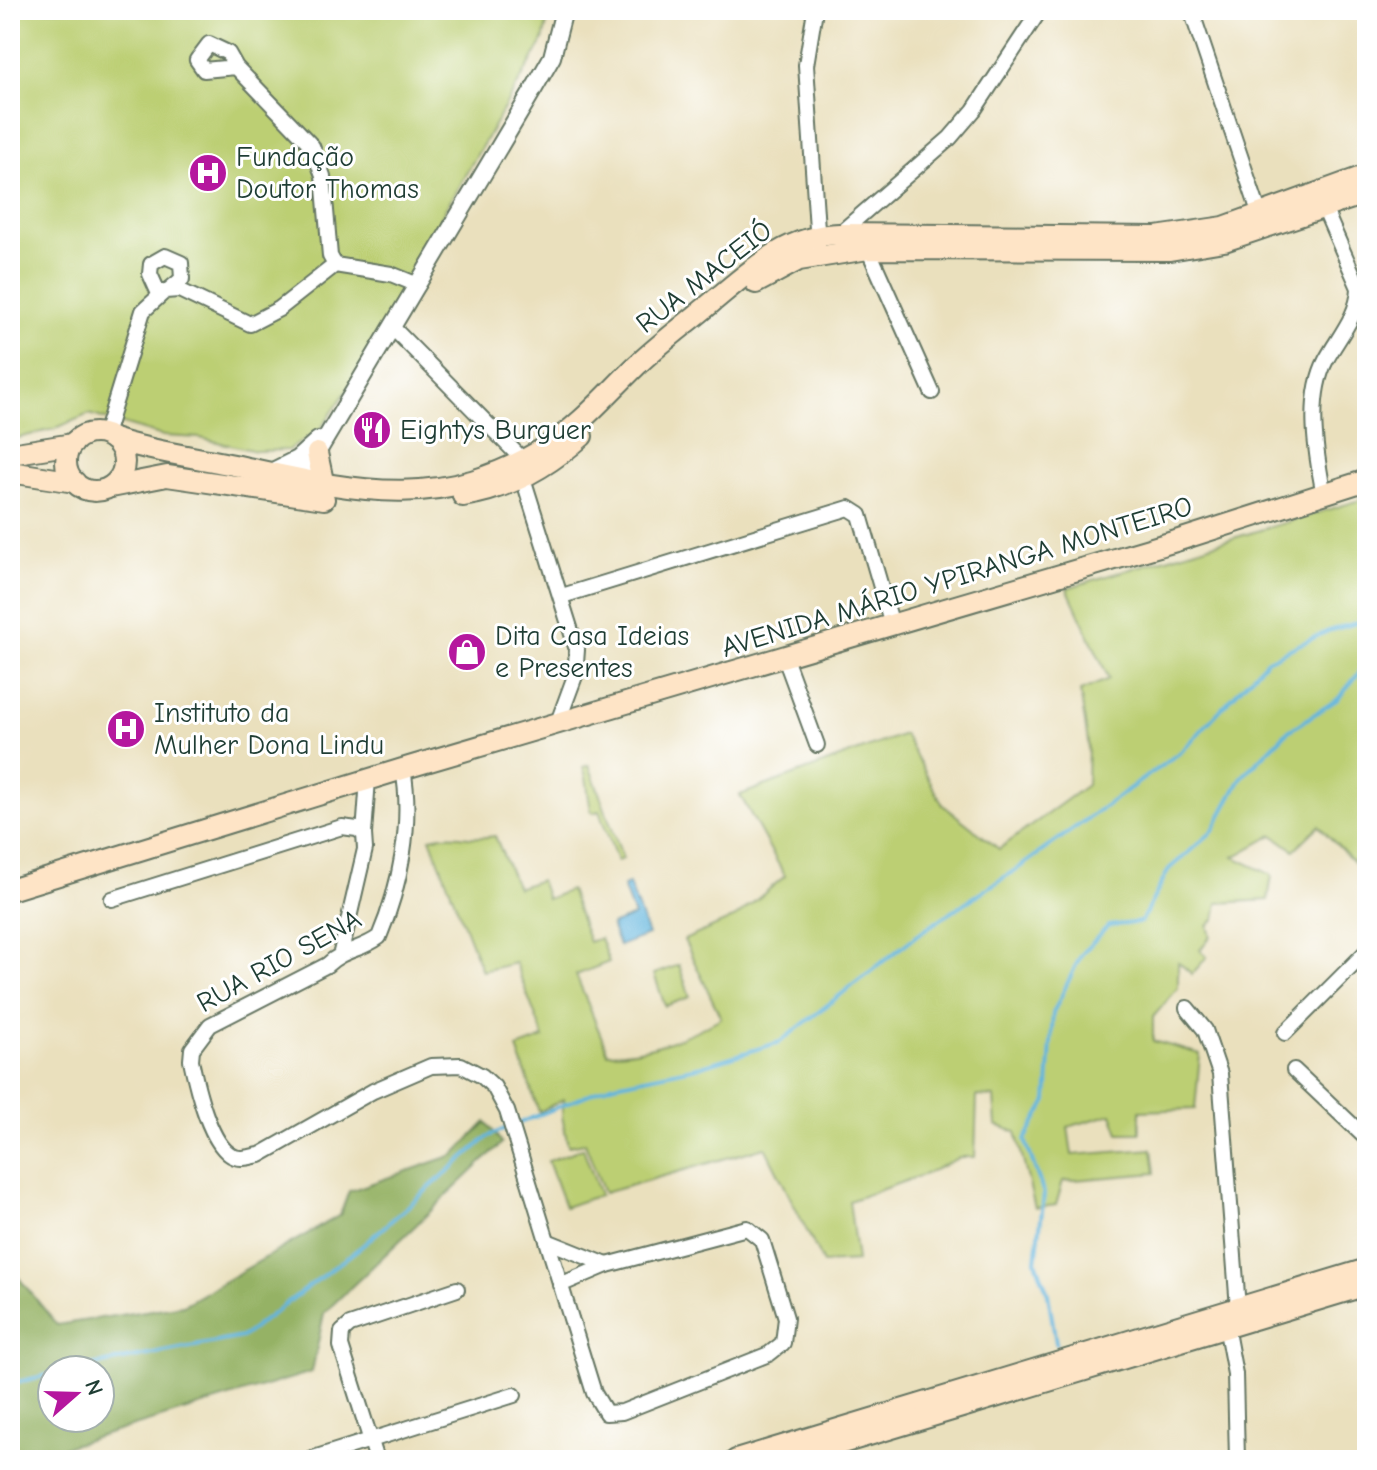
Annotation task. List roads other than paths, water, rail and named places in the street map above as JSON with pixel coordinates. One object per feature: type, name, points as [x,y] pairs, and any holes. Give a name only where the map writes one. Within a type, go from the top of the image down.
[{"type":"main road","name":"RUA MACEIÓ","points":[[111,487],[167,476],[271,482],[293,479],[367,492],[438,488],[524,469],[641,362],[743,277],[786,246],[829,234],[1156,237],[1224,227],[1367,175]]},
{"type":"main road","name":"RUA MACEIÓ","points":[[109,437],[158,453],[363,504],[396,504],[474,494],[524,469],[559,456],[661,361],[777,269],[817,256],[868,249],[1170,250],[1224,241],[1367,193]]},
{"type":"main road","points":[[10,454],[73,444],[88,434],[109,437],[123,455],[124,464],[118,481],[111,487],[96,491],[75,482],[10,472]]},
{"type":"main road","points":[[321,443],[324,486]]},
{"type":"main road","points":[[73,444],[66,463],[75,482]]},
{"type":"main road","name":"AVENIDA MÁRIO YPIRANGA MONTEIRO","points":[[10,890],[368,779],[785,658],[1367,480]]},
{"type":"main road","points":[[736,1460],[1367,1269]]},
{"type":"main road","points":[[786,1460],[1367,1285]]},
{"type":"street","points":[[293,479],[307,468],[393,328],[552,57],[564,10]]},
{"type":"street","points":[[815,10],[806,65],[806,90],[829,234]]},
{"type":"street","points":[[817,256],[829,234],[950,138],[974,110],[1040,10]]},
{"type":"street","points":[[1191,10],[1260,215]]},
{"type":"street","points":[[236,67],[312,146],[323,176],[330,256],[335,265]]},
{"type":"street","points":[[1324,208],[1359,288],[1359,301],[1325,362],[1318,383],[1318,453],[1324,495]]},
{"type":"street","points":[[868,249],[932,392]]},
{"type":"street","points":[[109,437],[143,311],[164,291],[179,290],[250,324],[279,309],[335,265],[391,274],[418,285]]},
{"type":"street","points":[[393,328],[524,469],[577,650],[575,676],[558,722]]},
{"type":"street","points":[[271,482],[321,443]]},
{"type":"street","points":[[562,596],[849,508],[860,515],[892,625]]},
{"type":"street","points":[[785,658],[817,745]]},
{"type":"street","name":"RUA RIO SENA","points":[[403,769],[408,794],[401,860],[379,937],[369,945],[341,952],[327,965],[304,978],[228,1013],[197,1039],[192,1049],[193,1070],[211,1128],[223,1149],[239,1159],[274,1150],[373,1091],[431,1066],[461,1065],[482,1076],[494,1087],[507,1111],[594,1393],[606,1413],[622,1412],[769,1354],[783,1343],[786,1318],[762,1240],[754,1231],[738,1228],[607,1265]]},
{"type":"street","points":[[341,952],[347,918],[363,866],[368,779]]},
{"type":"street","points":[[112,899],[342,827],[357,829],[364,834]]},
{"type":"street","points":[[1285,1033],[1365,956]]},
{"type":"street","points":[[1187,1008],[1205,1030],[1220,1074],[1238,1308]]},
{"type":"street","points":[[1294,1070],[1367,1139]]},
{"type":"street","points":[[547,1241],[607,1265]]},
{"type":"street","points":[[560,1285],[607,1265]]},
{"type":"street","points":[[377,1460],[341,1346],[342,1332],[350,1325],[457,1289]]},
{"type":"street","points":[[1226,1326],[1235,1374],[1237,1460]]},
{"type":"street","points":[[307,1460],[514,1395]]},
{"type":"water","points":[[629,884],[648,935],[619,946],[611,925],[634,916],[623,886]]},
{"type":"waterway","points":[[515,1125],[611,1085],[702,1066],[780,1042],[921,932],[1020,867],[1182,751],[1267,660],[1328,631],[1367,620]]},
{"type":"waterway","points":[[1056,1343],[1048,1294],[1036,1261],[1044,1194],[1025,1140],[1047,1101],[1053,1013],[1081,955],[1108,926],[1141,922],[1169,869],[1212,832],[1242,777],[1287,732],[1338,699],[1367,663]]},
{"type":"waterway","points":[[116,1361],[242,1337],[362,1246],[489,1136],[507,1128]]},
{"type":"waterway","points":[[10,1374],[18,1382],[36,1378]]},
{"type":"place","name":"Fundação Doutor Thomas","points":[[208,173]]},
{"type":"place","name":"Eightys Burguer","points":[[372,430]]},
{"type":"place","name":"Dita Casa Ideias e Presentes","points":[[467,652]]},
{"type":"place","name":"Instituto da Mulher Dona Lindu","points":[[126,729]]}]
